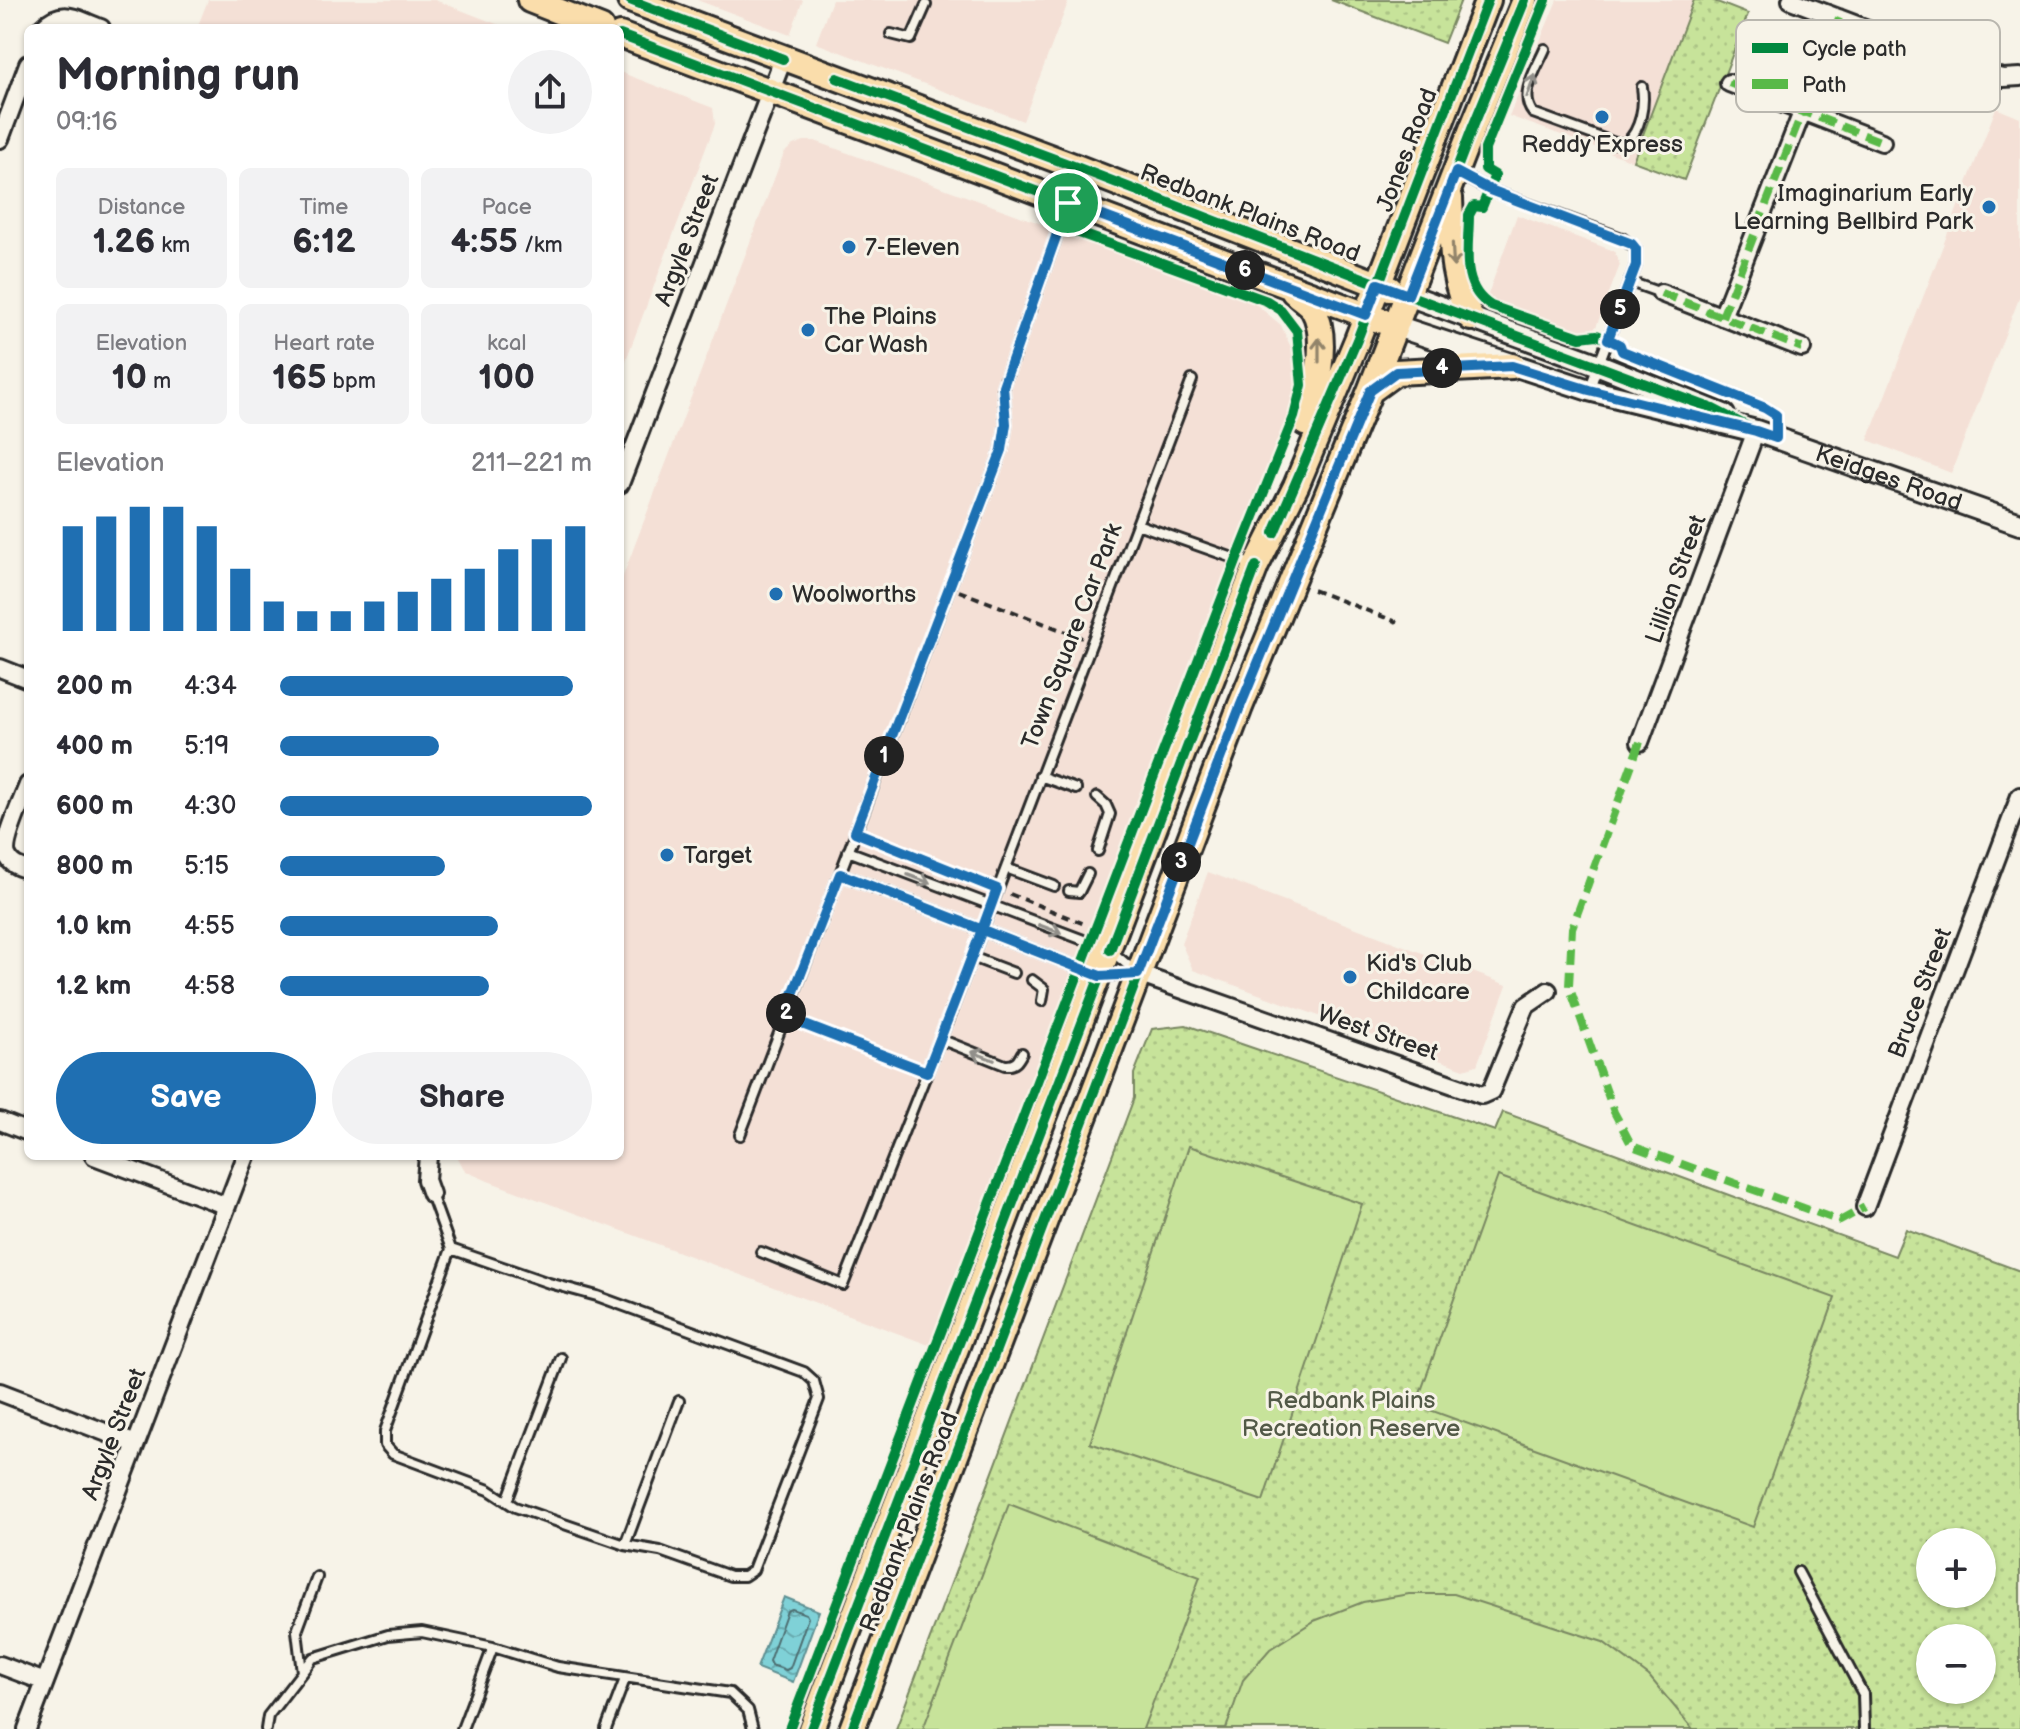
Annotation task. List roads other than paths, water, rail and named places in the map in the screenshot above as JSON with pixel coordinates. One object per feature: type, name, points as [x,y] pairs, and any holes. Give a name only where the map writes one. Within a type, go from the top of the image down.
[{"type":"main road","points":[[530,0],[591,24]]},
{"type":"main road","name":"Redbank Plains Road","points":[[630,0],[1378,284]]},
{"type":"main road","name":"Jones Road","points":[[1366,315],[1488,0]]},
{"type":"main road","points":[[1408,295],[1525,0]]},
{"type":"main road","points":[[624,37],[1396,326]]},
{"type":"main road","points":[[943,117],[958,139],[1054,176],[1064,190],[1068,203]]},
{"type":"main road","points":[[1453,180],[1454,279],[1471,318]]},
{"type":"main road","name":"Keidges Road","points":[[1378,284],[1408,295]]},
{"type":"main road","points":[[1274,533],[1282,481],[1316,395],[1320,356],[1319,330],[1313,310],[1289,287]]},
{"type":"main road","name":"Redbank Plains Road","points":[[852,1729],[1240,707],[1408,295]]},
{"type":"main road","name":"Redbank Plains Road","points":[[811,1729],[1100,976],[1100,947],[1107,927],[1256,566],[1274,533],[1366,315]]},
{"type":"main road","points":[[1370,391],[1396,372],[1512,366]]},
{"type":"street","points":[[1791,0],[1844,20]]},
{"type":"street","points":[[46,24],[65,14],[91,24]]},
{"type":"street","name":"Argyle Street","points":[[624,474],[783,59]]},
{"type":"street","points":[[0,139],[24,75]]},
{"type":"street","points":[[2000,77],[2020,77]]},
{"type":"street","points":[[1729,83],[1736,86]]},
{"type":"street","points":[[1722,317],[1803,112]]},
{"type":"street","points":[[1806,112],[1882,142]]},
{"type":"street","points":[[1661,293],[1802,348]]},
{"type":"street","name":"Keidges Road","points":[[1408,295],[1713,409],[1756,431]]},
{"type":"street","name":"Keidges Road","points":[[1396,326],[1589,390],[1756,431],[2020,524]]},
{"type":"street","name":"Lillian Street","points":[[1640,742],[1756,431]]},
{"type":"street","points":[[0,668],[24,677]]},
{"type":"street","points":[[24,796],[6,853],[14,865],[24,869]]},
{"type":"street","name":"Bruce Street","points":[[1865,1207],[2020,796]]},
{"type":"street","name":"West Street","points":[[1138,974],[1482,1095],[1491,1091],[1526,1006],[1548,991]]},
{"type":"street","points":[[0,1121],[24,1130]]},
{"type":"street","points":[[105,1160],[227,1206]]},
{"type":"street","name":"Argyle Street","points":[[27,1729],[244,1160]]},
{"type":"street","points":[[428,1160],[426,1180],[431,1194]]},
{"type":"street","points":[[0,1392],[136,1444]]},
{"type":"street","points":[[0,1665],[45,1682]]},
{"type":"lane","points":[[891,34],[911,39],[926,5]]},
{"type":"lane","points":[[1545,49],[1525,98],[1533,113],[1615,143],[1626,143],[1631,139],[1645,105],[1642,87]]},
{"type":"lane","points":[[1453,180],[1490,190],[1632,244],[1638,256],[1589,390]]},
{"type":"lane","points":[[740,1135],[1002,450],[1006,424],[1003,386],[1068,203]]},
{"type":"lane","points":[[1630,282],[1661,293]]},
{"type":"lane","name":"Town Square Car Park","points":[[761,1252],[843,1285],[1192,380]]},
{"type":"lane","points":[[1137,524],[1256,566]]},
{"type":"lane","points":[[1040,776],[1076,789]]},
{"type":"lane","points":[[1097,797],[1110,814],[1098,851]]},
{"type":"lane","points":[[848,851],[1100,947],[1138,974]]},
{"type":"lane","points":[[1006,868],[1054,886]]},
{"type":"lane","points":[[840,874],[1100,976],[1138,974]]},
{"type":"lane","points":[[1069,891],[1079,892],[1088,874]]},
{"type":"lane","points":[[972,957],[1014,973]]},
{"type":"lane","points":[[1032,980],[1044,989],[1042,1001]]},
{"type":"lane","points":[[940,1039],[1005,1065],[1018,1062],[1022,1053]]},
{"type":"lane","points":[[431,1194],[451,1249],[385,1431],[385,1445],[393,1454],[489,1490],[515,1507],[625,1545],[660,1551],[730,1576],[744,1576],[753,1570],[819,1399],[814,1381],[804,1372],[597,1296],[451,1249]]},
{"type":"lane","points":[[507,1501],[561,1358]]},
{"type":"lane","points":[[625,1545],[679,1401]]},
{"type":"lane","points":[[1798,1572],[1863,1694],[1864,1729]]},
{"type":"lane","points":[[302,1672],[297,1631],[317,1577]]},
{"type":"lane","points":[[266,1729],[268,1716],[313,1658],[388,1635],[422,1632],[493,1647],[558,1667],[730,1693],[748,1710],[753,1729]]},
{"type":"lane","points":[[462,1729],[493,1647]]},
{"type":"lane","points":[[606,1729],[625,1679]]},
{"type":"water","points":[[784,1597],[819,1611],[793,1682],[757,1668]]},
{"type":"place","name":"Reddy Express","points":[[1602,117]]},
{"type":"place","name":"Imaginarium Early Learning Bellbird Park","points":[[1989,207]]},
{"type":"place","name":"7-Eleven","points":[[849,247]]},
{"type":"place","name":"The Plains Car Wash","points":[[808,330]]},
{"type":"place","name":"Woolworths","points":[[776,594]]},
{"type":"place","name":"Target","points":[[667,855]]},
{"type":"place","name":"Kid's Club Childcare","points":[[1350,977]]},
{"type":"park label","name":"Redbank Plains Recreation Reserve","points":[[1351,1414]]}]
